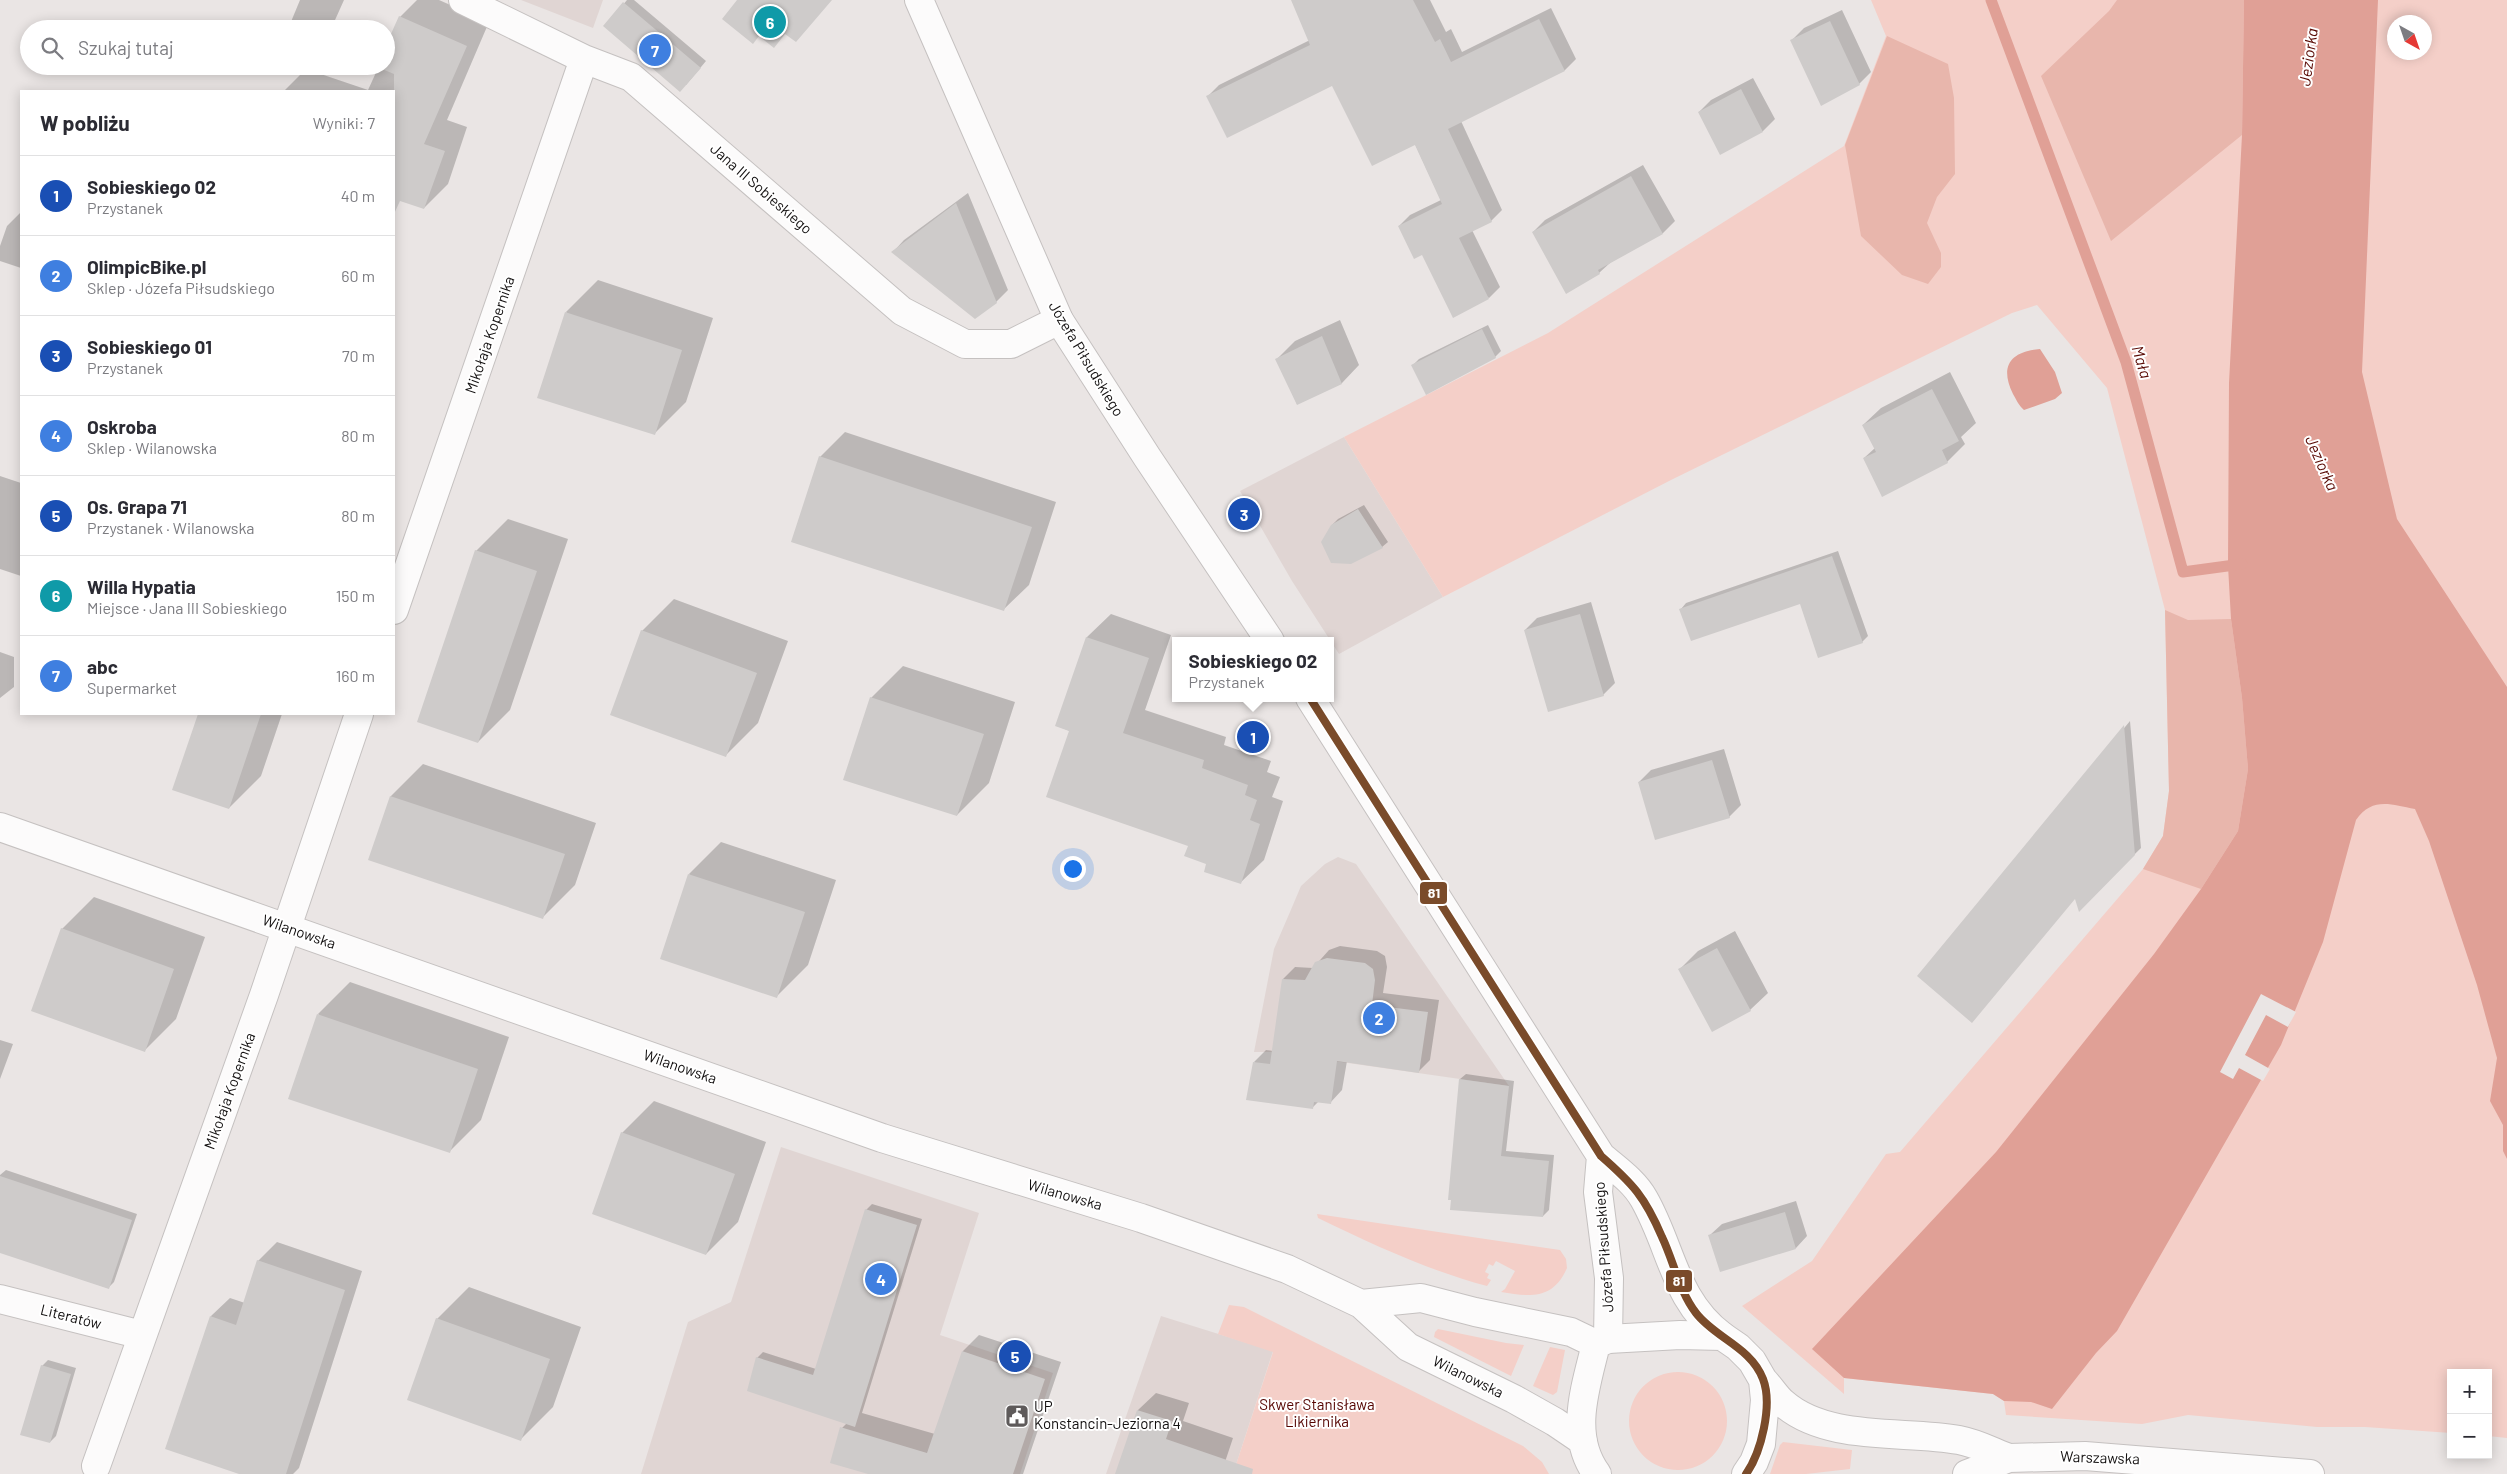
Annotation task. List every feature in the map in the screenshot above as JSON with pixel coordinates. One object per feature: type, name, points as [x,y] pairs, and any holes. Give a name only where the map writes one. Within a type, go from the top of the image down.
[{"type":"street","name":"Jana III Sobieskiego","points":[[463,0],[584,59],[631,76],[902,311],[965,344],[1011,344],[1059,320]]},
{"type":"street","name":"Józefa Piłsudskiego","points":[[919,0],[1059,320],[1147,457],[1267,637]]},
{"type":"street","name":"Mikołaja Kopernika","points":[[395,607],[584,59]]},
{"type":"street","name":"Józefa Piłsudskiego","points":[[1313,702],[1601,1156],[1630,1181],[1644,1198],[1663,1237],[1687,1299],[1704,1323],[1738,1346],[1752,1361],[1764,1380]]},
{"type":"street","name":"Mikołaja Kopernika","points":[[96,1466],[264,995],[358,715]]},
{"type":"street","name":"Wilanowska","points":[[0,827],[882,1138],[1141,1218],[1287,1269],[1361,1304],[1408,1347],[1522,1404],[1583,1440]]},
{"type":"street","name":"Józefa Piłsudskiego","points":[[1597,1474],[1584,1449],[1583,1398],[1602,1341],[1609,1278],[1598,1192],[1601,1156]]},
{"type":"street","points":[[1361,1304],[1421,1298],[1475,1312],[1571,1332],[1602,1341],[1680,1335],[1722,1336]]},
{"type":"street","name":"Literatów","points":[[0,1299],[142,1335]]},
{"type":"street","points":[[1746,1474],[1754,1462],[1761,1444],[1765,1400],[1764,1380]]},
{"type":"street","name":"Warszawska","points":[[1764,1380],[1782,1402],[1793,1411],[1829,1426],[1868,1432],[1960,1440],[2009,1458]]},
{"type":"street","name":"Warszawska","points":[[1967,1474],[2009,1458],[2086,1456],[2310,1474]]},
{"type":"shaded area","points":[[521,0],[603,0],[593,28]]},
{"type":"shaded area","points":[[2117,0],[2244,0],[2242,135],[2111,241],[2041,76],[2109,11]]},
{"type":"shaded area","points":[[1887,36],[1948,64],[1954,98],[1955,174],[1937,197],[1927,223],[1941,253],[1941,267],[1928,284],[1902,275],[1861,236],[1845,145]]},
{"type":"shaded area","points":[[1344,437],[1443,597],[1339,654],[1334,646],[1334,637],[1328,637],[1292,581],[1240,491]]},
{"type":"shaded area","points":[[2165,610],[2188,620],[2231,619],[2242,698],[2248,769],[2238,831],[2201,889],[2143,869],[2163,836],[2169,791]]},
{"type":"shaded area","points":[[1338,857],[1356,864],[1509,1086],[1271,1052],[1254,1052],[1274,949],[1301,886],[1325,864]]},
{"type":"shaded area","points":[[781,1147],[979,1213],[940,1335],[1053,1373],[1020,1474],[641,1474],[688,1322],[731,1302]]},
{"type":"shaded area","points":[[1161,1316],[1273,1351],[1233,1474],[1106,1474]]},
{"type":"green space","points":[[1871,0],[2507,0],[2507,1438],[2492,1436],[2492,1369],[2447,1369],[2447,1433],[2365,1427],[2317,1427],[2188,1415],[2142,1424],[2006,1415],[2004,1401],[1993,1394],[1844,1378],[1844,1394],[1742,1306],[1812,1261],[1886,1154],[1900,1152],[2143,869],[2163,836],[2169,791],[2165,610],[2107,388],[2037,305],[2012,313],[1671,480],[1443,597],[1344,437],[1548,333],[1844,146],[1886,36]]},
{"type":"green space","points":[[1317,1214],[1560,1250],[1566,1259],[1567,1268],[1555,1286],[1540,1294],[1522,1295],[1501,1292],[1505,1289],[1515,1271],[1496,1261],[1493,1266],[1489,1264],[1485,1272],[1489,1274],[1487,1278],[1491,1280],[1487,1286],[1465,1280],[1401,1256],[1318,1218]]},
{"type":"green space","name":"Skwer Stanisława Likiernika","points":[[1229,1305],[1244,1307],[1523,1446],[1542,1462],[1549,1474],[1233,1474],[1273,1352],[1218,1334]]},
{"type":"green space","points":[[1438,1329],[1524,1345],[1511,1376],[1434,1337]]},
{"type":"green space","points":[[1550,1347],[1565,1350],[1557,1392],[1553,1395],[1533,1386]]},
{"type":"green space","points":[[1678,1372],[1688,1373],[1705,1380],[1719,1394],[1726,1411],[1726,1431],[1719,1448],[1705,1462],[1688,1469],[1678,1470],[1668,1469],[1651,1462],[1637,1448],[1630,1431],[1629,1421],[1630,1411],[1637,1394],[1651,1380],[1668,1373]]},
{"type":"green space","points":[[1783,1442],[1852,1450],[1850,1469],[1806,1474],[1770,1474],[1780,1445]]},
{"type":"water","name":"Jeziorka","points":[[2244,0],[2378,0],[2362,372],[2397,519],[2507,687],[2507,1159],[2503,1151],[2503,1125],[2490,1101],[2497,1058],[2477,985],[2429,841],[2415,809],[2390,804],[2375,805],[2368,808],[2356,820],[2323,942],[2281,1045],[2117,1331],[2096,1353],[2052,1409],[2031,1402],[2004,1401],[1993,1394],[1844,1378],[1812,1349],[1996,1152],[2154,954],[2201,889],[2238,831],[2248,769],[2242,698],[2231,619],[2228,566],[2229,383],[2242,135]]},
{"type":"water","points":[[2040,349],[2055,372],[2062,393],[2055,399],[2024,410],[2016,400],[2009,384],[2008,368],[2010,362],[2015,357],[2030,350]]},
{"type":"pier","points":[[2261,994],[2296,1012],[2288,1027],[2266,1015],[2245,1055],[2270,1069],[2263,1081],[2239,1068],[2233,1079],[2220,1072]]},
{"type":"building","points":[[737,0],[832,0],[796,42],[785,34],[774,48],[759,36],[753,44],[722,19]]},
{"type":"building","points":[[1291,0],[1413,0],[1435,42],[1440,39],[1451,62],[1539,19],[1565,71],[1448,129],[1492,222],[1459,238],[1489,299],[1453,318],[1422,255],[1414,259],[1398,226],[1442,204],[1415,145],[1372,166],[1332,86],[1227,138],[1206,96],[1310,45]]},
{"type":"building","points":[[623,2],[701,68],[680,92],[603,26]]},
{"type":"building","points":[[399,16],[467,46],[424,144],[445,151],[424,209],[400,201],[395,212],[394,75],[395,25]]},
{"type":"building","points":[[1830,21],[1860,85],[1821,106],[1790,40]]},
{"type":"building","points":[[1741,89],[1763,132],[1720,155],[1698,112]]},
{"type":"building","points":[[1631,176],[1663,234],[1598,270],[1600,274],[1566,294],[1532,232]]},
{"type":"building","points":[[956,203],[997,303],[975,319],[891,252]]},
{"type":"building","points":[[565,312],[682,350],[655,435],[537,398]]},
{"type":"building","points":[[1482,329],[1496,358],[1426,395],[1411,365]]},
{"type":"building","points":[[1322,336],[1342,384],[1297,405],[1275,359]]},
{"type":"building","points":[[1932,389],[1959,441],[1942,450],[1948,463],[1882,497],[1863,458],[1876,452],[1862,425]]},
{"type":"building","points":[[819,456],[1032,527],[1004,611],[791,542]]},
{"type":"building","points":[[1358,509],[1383,548],[1351,564],[1331,563],[1321,542],[1331,525]]},
{"type":"building","points":[[475,550],[537,571],[478,743],[417,722]]},
{"type":"building","points":[[1832,556],[1863,643],[1818,658],[1800,604],[1691,641],[1679,609]]},
{"type":"building","points":[[1580,614],[1604,696],[1548,712],[1524,630]]},
{"type":"building","points":[[641,630],[757,673],[726,757],[610,715]]},
{"type":"building","points":[[1086,637],[1149,658],[1123,733],[1204,760],[1202,768],[1248,785],[1245,795],[1257,800],[1250,820],[1260,824],[1241,884],[1204,872],[1206,864],[1184,856],[1188,846],[1046,797],[1069,731],[1055,726]]},
{"type":"building","points":[[870,697],[984,734],[957,816],[843,780]]},
{"type":"building","points":[[198,715],[261,715],[229,809],[172,790]]},
{"type":"building","points":[[2124,725],[2135,855],[2079,912],[2075,899],[1972,1023],[1917,976]]},
{"type":"building","points":[[1712,760],[1730,818],[1655,840],[1638,782]]},
{"type":"building","points":[[390,796],[565,854],[543,919],[368,860]]},
{"type":"building","points":[[688,874],[805,912],[777,998],[660,959]]},
{"type":"building","points":[[61,928],[174,969],[145,1052],[31,1011]]},
{"type":"building","points":[[1717,948],[1751,1011],[1712,1032],[1678,969]]},
{"type":"building","points":[[1327,958],[1365,963],[1373,969],[1375,980],[1372,1005],[1428,1012],[1419,1073],[1337,1061],[1331,1104],[1314,1102],[1313,1109],[1246,1100],[1253,1062],[1270,1064],[1282,979],[1305,980],[1315,962]]},
{"type":"building","points":[[317,1014],[478,1069],[450,1153],[288,1099]]},
{"type":"building","points":[[1459,1079],[1509,1086],[1501,1156],[1549,1161],[1543,1217],[1450,1210],[1451,1200],[1448,1200]]},
{"type":"building","points":[[621,1132],[735,1174],[706,1255],[592,1214]]},
{"type":"building","points":[[0,1176],[132,1220],[109,1289],[0,1253]]},
{"type":"building","points":[[865,1209],[917,1225],[855,1427],[747,1391],[756,1357],[813,1375]]},
{"type":"building","points":[[1785,1212],[1796,1249],[1720,1272],[1708,1235]]},
{"type":"building","points":[[257,1260],[345,1290],[286,1474],[239,1474],[165,1449],[210,1316],[236,1325]]},
{"type":"building","points":[[436,1318],[550,1359],[521,1441],[407,1400]]},
{"type":"building","points":[[962,1351],[1045,1379],[1013,1474],[868,1474],[830,1463],[840,1427],[927,1453]]},
{"type":"building","points":[[41,1365],[71,1374],[50,1443],[20,1435]]},
{"type":"building","points":[[1137,1410],[1172,1421],[1166,1439],[1253,1469],[1252,1474],[1115,1474]]},
{"type":"waterway","name":"Mała","points":[[1991,0],[2126,362],[2183,572],[2242,564]]},
{"type":"transit line","name":"81","points":[[1313,702],[1601,1156],[1630,1183],[1644,1201],[1656,1223],[1685,1295],[1696,1313],[1704,1322],[1742,1351],[1757,1368],[1766,1390],[1766,1415],[1761,1442],[1746,1474]]},
{"type":"place","name":"Willa Hypatia","points":[[770,22]]},
{"type":"place","name":"abc","points":[[655,50]]},
{"type":"place","name":"Sobieskiego 01","points":[[1244,514]]},
{"type":"place","name":"Sobieskiego 02","points":[[1253,737]]},
{"type":"place","name":"OlimpicBike.pl","points":[[1379,1018]]},
{"type":"place","name":"Oskroba","points":[[881,1279]]},
{"type":"place","name":"Os. Grapa 71","points":[[1015,1356]]},
{"type":"place","name":"UP Konstancin-Jeziorna 4","points":[[1017,1416]]}]
